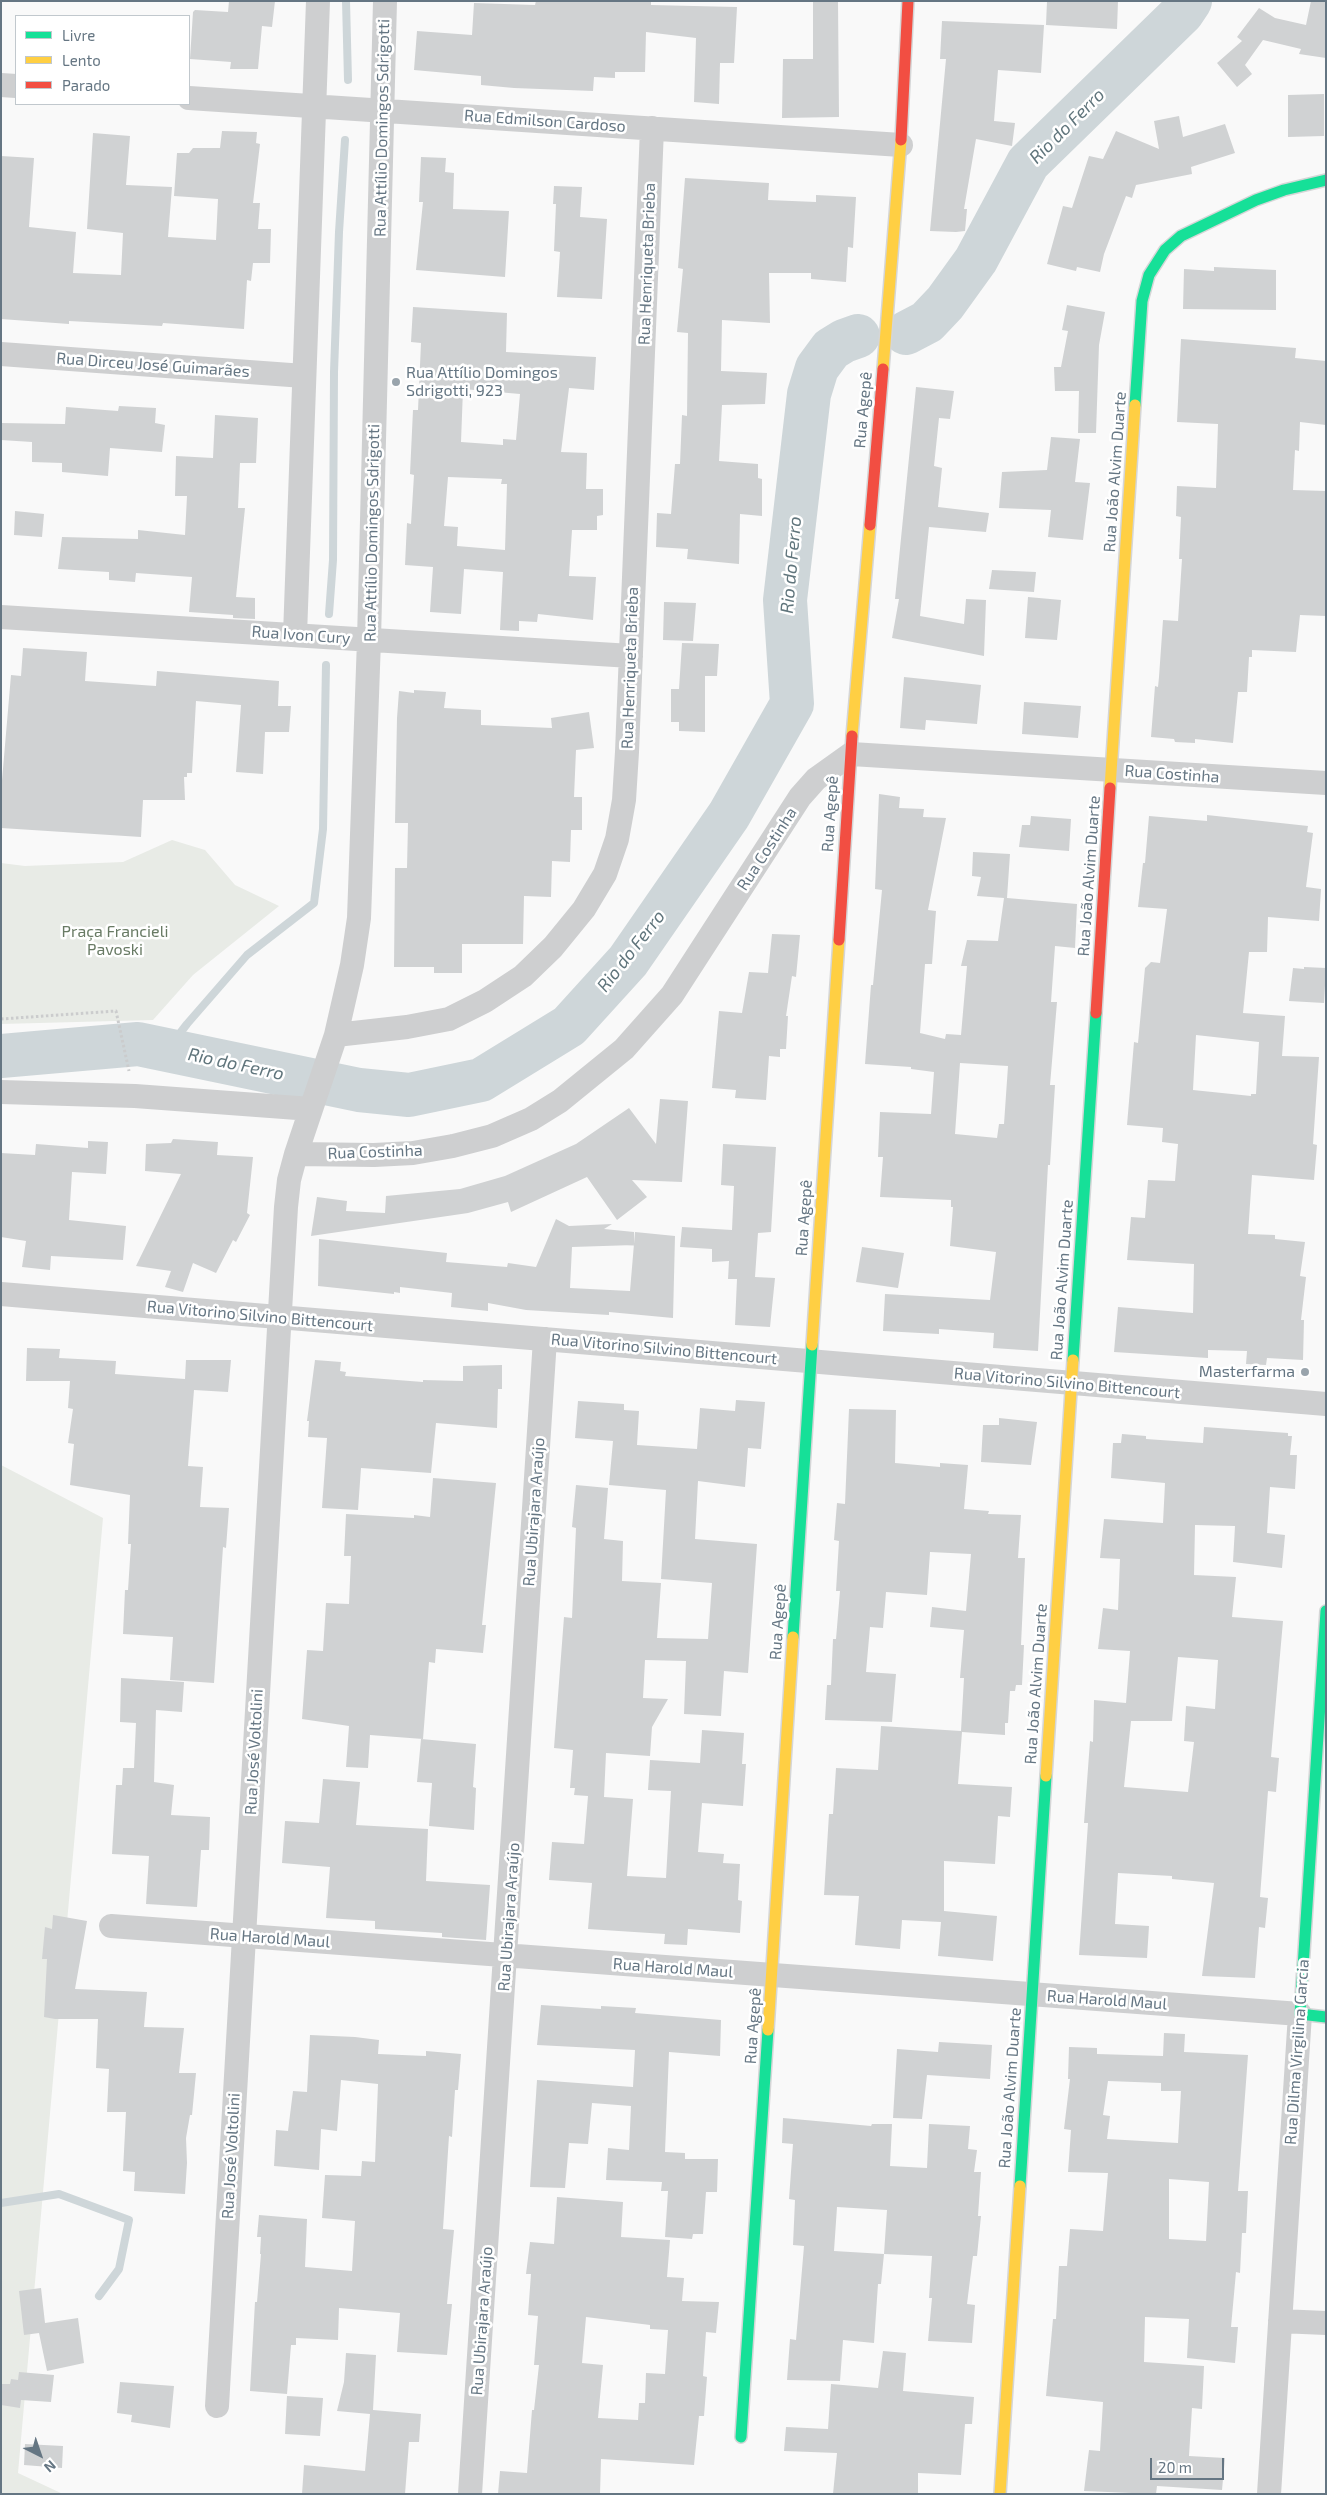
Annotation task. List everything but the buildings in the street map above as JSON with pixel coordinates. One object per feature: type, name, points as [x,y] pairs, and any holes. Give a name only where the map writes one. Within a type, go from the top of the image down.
[{"type":"street","points":[[295,635],[318,1]]},
{"type":"street","name":"Rua Attílio Domingos Sdrigotti","points":[[312,1105],[336,1035],[352,964],[359,918],[363,864],[385,1]]},
{"type":"street","name":"Rua Agepê","points":[[741,2438],[851,754],[901,145],[908,1]]},
{"type":"street","points":[[1,86],[15,86]]},
{"type":"street","name":"Rua Edmilson Cardoso","points":[[190,98],[901,145]]},
{"type":"street","name":"Rua Henriqueta Brieba","points":[[336,1035],[407,1027],[449,1019],[485,1001],[523,976],[553,947],[584,909],[605,874],[617,839],[624,800],[652,128]]},
{"type":"street","name":"Rua João Alvim Duarte","points":[[1000,2494],[1142,301],[1150,275],[1166,250],[1180,236],[1256,200],[1284,190],[1326,180]]},
{"type":"street","name":"Rua Dirceu José Guimarães","points":[[1,354],[304,376]]},
{"type":"street","name":"Rua Ivon Cury","points":[[1,617],[631,656]]},
{"type":"street","name":"Rua Costinha","points":[[296,1154],[374,1155],[413,1153],[453,1146],[508,1129],[532,1119],[560,1101],[624,1049],[667,1001],[691,967],[800,797],[816,779],[851,754],[1326,783]]},
{"type":"street","points":[[1,1092],[134,1096],[312,1105]]},
{"type":"street","name":"Rua José Voltolini","points":[[216,2406],[278,1317],[286,1207],[289,1180],[312,1105]]},
{"type":"street","name":"Rua Vitorino Silvino Bittencourt","points":[[1,1294],[1326,1404]]},
{"type":"street","name":"Rua Ubirajara Araújo","points":[[470,2494],[546,1339]]},
{"type":"street","name":"Rua Dilma Virgilina Garcia","points":[[1268,2494],[1326,1611]]},
{"type":"street","name":"Rua Harold Maul","points":[[111,1926],[1326,2017]]},
{"type":"street","points":[[1280,2321],[1326,2323]]},
{"type":"path","points":[[1,1019],[116,1011],[134,1096]]},
{"type":"green space","name":"Praça Francieli Pavoski","points":[[172,840],[205,850],[235,885],[279,906],[193,975],[153,1020],[1,1024],[1,863],[25,866],[123,862]]},
{"type":"green space","points":[[1,1465],[103,1518],[18,2473],[63,2494],[1,2494]]},
{"type":"waterway","points":[[346,1],[348,80]]},
{"type":"waterway","name":"Rio do Ferro","points":[[906,333],[927,322],[945,303],[976,260],[1028,163],[1182,13],[1190,1]]},
{"type":"waterway","points":[[329,614],[333,560],[334,372],[339,232],[345,140]]},
{"type":"waterway","name":"Rio do Ferro","points":[[1,1056],[138,1044],[359,1090],[409,1095],[481,1080],[569,1026],[628,961],[729,815],[792,704],[785,600],[809,394],[817,368],[831,349],[844,341],[858,336]]},
{"type":"waterway","points":[[167,1050],[247,955],[314,903],[323,829],[326,665]]},
{"type":"waterway","points":[[1,2203],[59,2194],[129,2220],[119,2269],[99,2296]]},
{"type":"traffic: fast","points":[[1135,405],[1142,301],[1149,275],[1165,250],[1181,236],[1256,200],[1284,190],[1326,180]]},
{"type":"traffic: fast","points":[[1073,1360],[1096,1013]]},
{"type":"traffic: fast","points":[[793,1637],[812,1345]]},
{"type":"traffic: fast","points":[[1326,1611],[1300,2014],[1326,2017]]},
{"type":"traffic: fast","points":[[1020,2186],[1046,1776]]},
{"type":"traffic: fast","points":[[741,2437],[768,2030]]},
{"type":"traffic: slow","points":[[883,369],[901,140]]},
{"type":"traffic: slow","points":[[1110,788],[1135,405]]},
{"type":"traffic: slow","points":[[852,736],[870,525]]},
{"type":"traffic: slow","points":[[812,1345],[839,940]]},
{"type":"traffic: slow","points":[[1046,1776],[1073,1360]]},
{"type":"traffic: slow","points":[[768,2030],[793,1637]]},
{"type":"traffic: slow","points":[[1000,2494],[1020,2186]]},
{"type":"traffic: jam","points":[[901,140],[908,1]]},
{"type":"traffic: jam","points":[[870,525],[883,369]]},
{"type":"traffic: jam","points":[[839,940],[852,736]]},
{"type":"traffic: jam","points":[[1096,1013],[1110,788]]},
{"type":"place","name":"Rua Attílio Domingos Sdrigotti, 923","points":[[396,382]]},
{"type":"place","name":"Masterfarma","points":[[1305,1372]]}]
